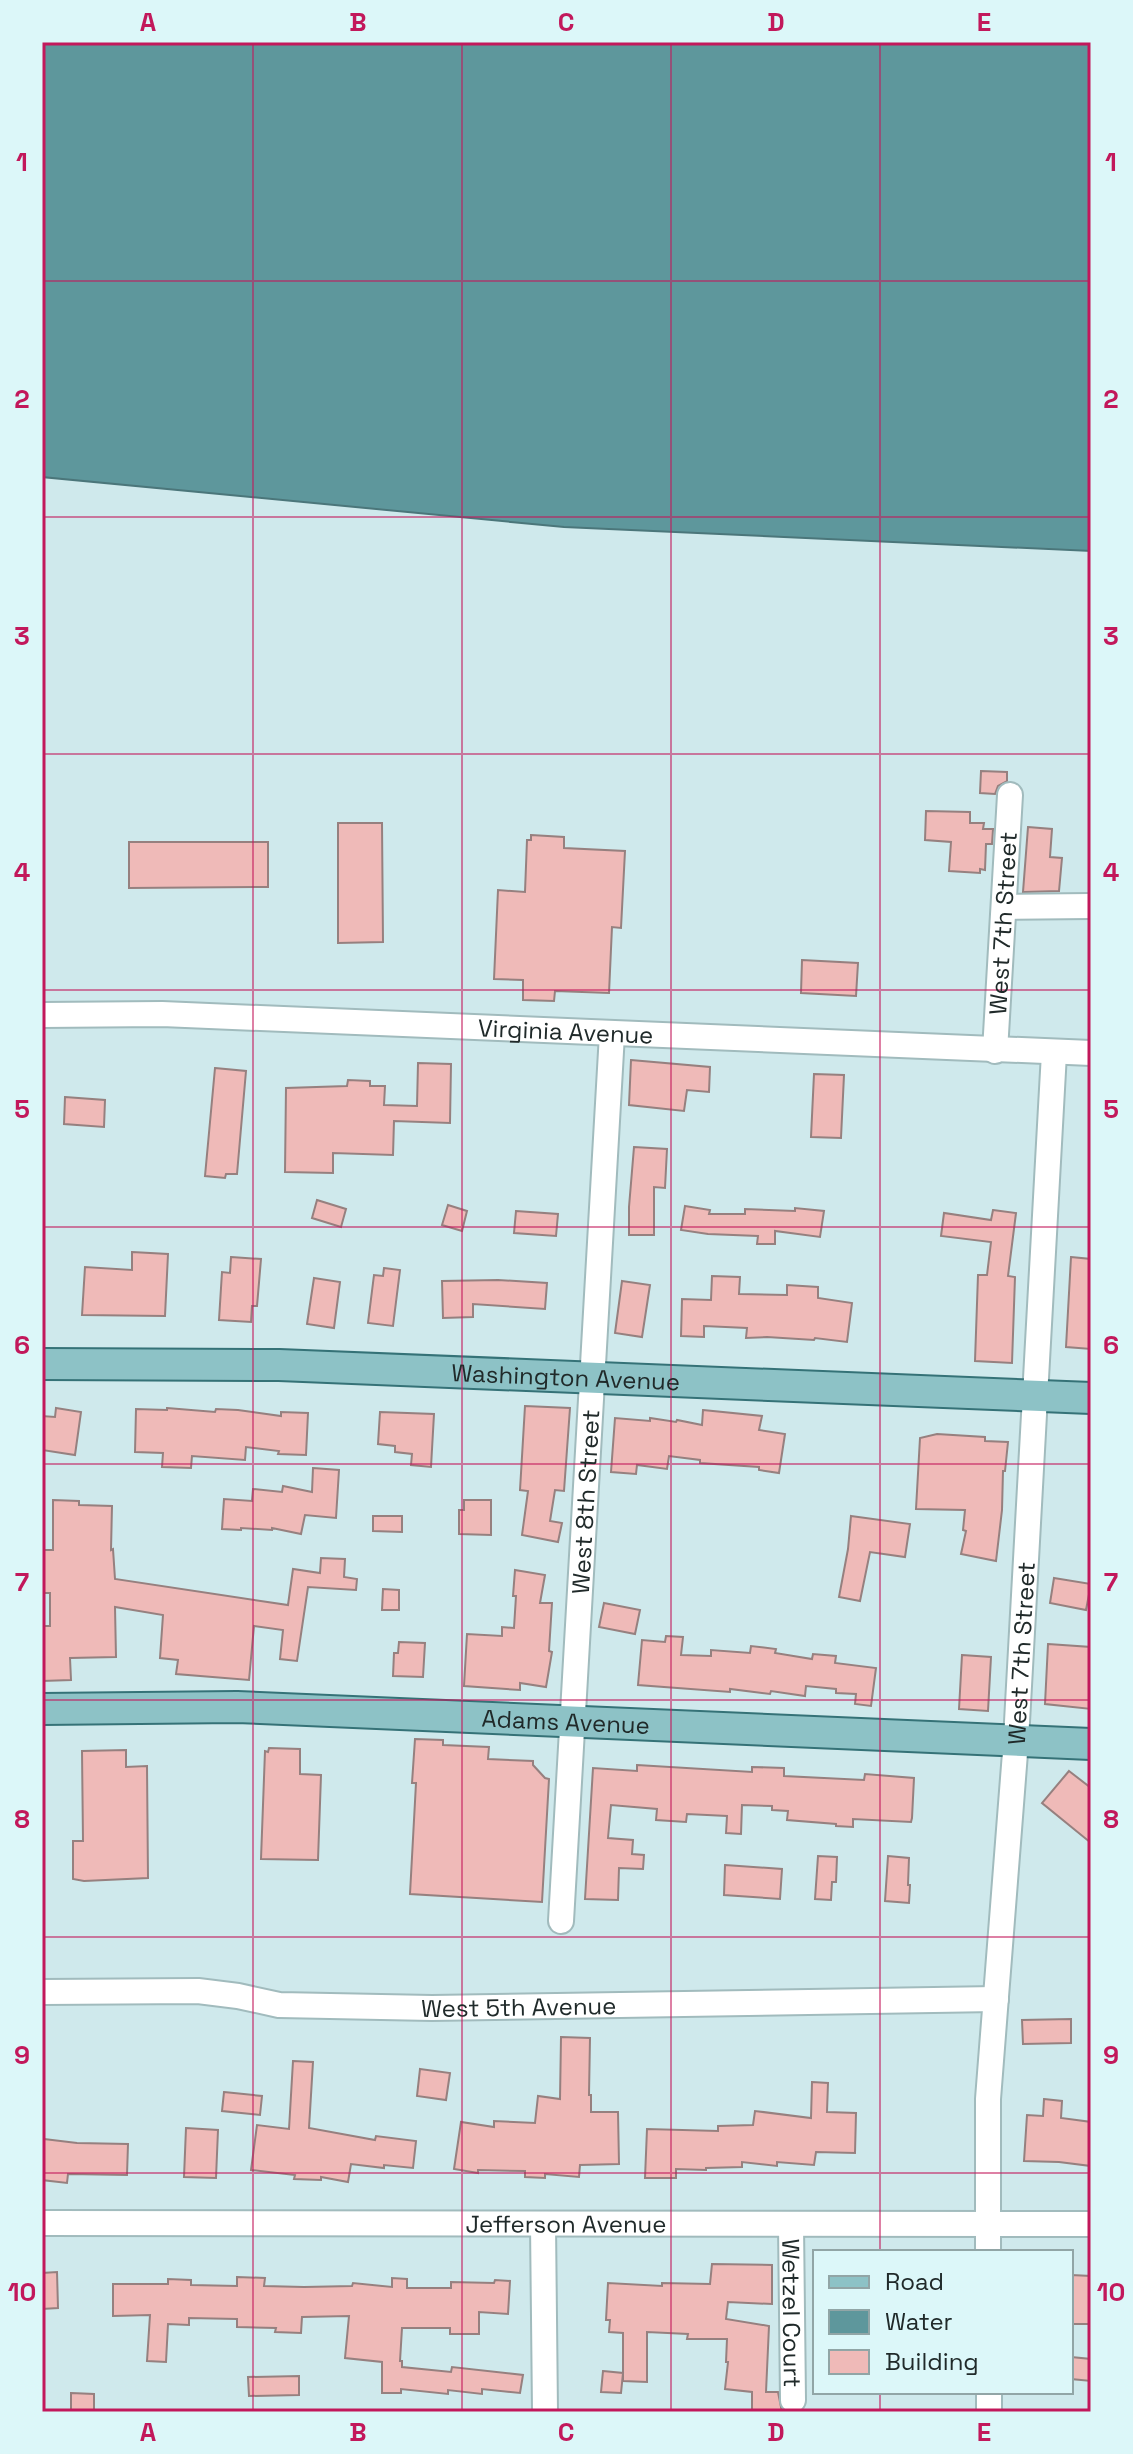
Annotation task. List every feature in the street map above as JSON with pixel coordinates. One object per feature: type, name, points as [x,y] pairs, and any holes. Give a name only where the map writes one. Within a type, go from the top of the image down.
[{"type":"main road","name":"Washington Avenue","points":[[42,1364],[248,1364],[1091,1398]]},
{"type":"main road","name":"Adams Avenue","points":[[42,1709],[237,1707],[1091,1744]]},
{"type":"street","name":"West 7th Street","points":[[995,1051],[1010,795]]},
{"type":"street","points":[[1004,907],[1091,906]]},
{"type":"street","name":"Virginia Avenue","points":[[42,1015],[162,1014],[1091,1053]]},
{"type":"street","name":"West 8th Street","points":[[561,1921],[612,1034]]},
{"type":"street","name":"West 7th Street","points":[[988,2250],[988,2099],[1016,1740],[1054,1053]]},
{"type":"street","name":"West 5th Avenue","points":[[42,1992],[198,1991],[279,2005],[432,2008],[996,1999]]},
{"type":"street","name":"Jefferson Avenue","points":[[42,2223],[1091,2224]]},
{"type":"street","points":[[543,2224],[545,2412]]},
{"type":"street","name":"Wetzel Court","points":[[791,2225],[793,2400]]},
{"type":"water","points":[[42,42],[1091,42],[1091,551],[564,527],[42,477]]},
{"type":"building","points":[[981,771],[1007,772],[1007,781],[998,786],[995,794],[980,793]]},
{"type":"building","points":[[926,811],[970,812],[970,823],[984,823],[983,829],[993,829],[992,844],[986,844],[985,870],[980,869],[980,873],[949,871],[951,842],[925,840]]},
{"type":"building","points":[[338,823],[382,823],[383,942],[338,943]]},
{"type":"building","points":[[1028,827],[1052,829],[1050,857],[1062,858],[1059,891],[1023,892]]},
{"type":"building","points":[[531,835],[564,837],[564,848],[625,851],[621,928],[612,927],[609,993],[555,991],[554,1001],[523,1000],[523,980],[494,979],[498,890],[525,892],[527,840],[531,840]]},
{"type":"building","points":[[129,842],[268,842],[268,887],[129,888]]},
{"type":"building","points":[[802,960],[858,963],[856,996],[801,993]]},
{"type":"building","points":[[631,1060],[710,1067],[709,1092],[687,1090],[684,1111],[629,1105]]},
{"type":"building","points":[[418,1063],[451,1064],[450,1123],[394,1121],[393,1155],[333,1153],[333,1173],[285,1172],[286,1088],[347,1086],[348,1080],[370,1081],[370,1086],[385,1086],[384,1105],[417,1106]]},
{"type":"building","points":[[215,1068],[246,1071],[237,1174],[226,1174],[225,1178],[205,1176]]},
{"type":"building","points":[[814,1074],[844,1075],[841,1138],[811,1137]]},
{"type":"building","points":[[65,1097],[105,1100],[104,1127],[64,1124]]},
{"type":"building","points":[[634,1147],[667,1149],[665,1188],[654,1187],[654,1235],[629,1235]]},
{"type":"building","points":[[317,1200],[346,1209],[341,1227],[312,1218]]},
{"type":"building","points":[[448,1205],[467,1211],[462,1231],[442,1225]]},
{"type":"building","points":[[685,1206],[710,1210],[709,1214],[745,1214],[745,1209],[824,1211],[820,1237],[775,1231],[775,1244],[757,1244],[758,1236],[681,1230]]},
{"type":"building","points":[[993,1210],[1016,1213],[1008,1276],[1015,1277],[1012,1363],[975,1361],[978,1275],[987,1275],[991,1242],[941,1236],[944,1213],[991,1220]]},
{"type":"building","points":[[516,1211],[558,1214],[556,1236],[514,1233]]},
{"type":"building","points":[[132,1252],[168,1254],[165,1316],[82,1315],[85,1267],[132,1270]]},
{"type":"building","points":[[231,1257],[261,1259],[257,1306],[252,1306],[251,1322],[219,1320],[222,1272],[230,1273]]},
{"type":"building","points":[[1071,1257],[1091,1259],[1091,1349],[1066,1347]]},
{"type":"building","points":[[384,1268],[400,1270],[393,1326],[368,1323],[374,1275],[383,1276]]},
{"type":"building","points":[[712,1276],[740,1277],[739,1294],[787,1295],[787,1285],[818,1287],[818,1298],[852,1303],[847,1342],[815,1338],[746,1338],[747,1328],[704,1326],[704,1337],[681,1336],[682,1299],[711,1300]]},
{"type":"building","points":[[314,1278],[340,1282],[334,1328],[307,1324]]},
{"type":"building","points":[[442,1281],[547,1283],[545,1309],[473,1304],[473,1317],[443,1318]]},
{"type":"building","points":[[622,1281],[650,1285],[642,1337],[615,1333]]},
{"type":"building","points":[[525,1406],[570,1408],[564,1491],[555,1490],[550,1521],[562,1523],[558,1542],[522,1535],[528,1491],[520,1490]]},
{"type":"building","points":[[56,1408],[81,1412],[75,1455],[42,1450],[42,1416],[55,1417]]},
{"type":"building","points":[[136,1409],[215,1412],[216,1409],[238,1410],[281,1416],[281,1412],[308,1413],[306,1455],[278,1454],[279,1451],[246,1447],[245,1460],[192,1456],[191,1468],[162,1467],[163,1453],[135,1452]]},
{"type":"building","points":[[703,1410],[762,1416],[759,1430],[785,1434],[779,1473],[759,1470],[759,1467],[700,1463],[700,1460],[669,1456],[667,1469],[637,1465],[636,1474],[611,1472],[615,1418],[677,1420],[702,1425]]},
{"type":"building","points":[[380,1412],[434,1414],[431,1467],[411,1465],[412,1454],[395,1452],[395,1446],[378,1444]]},
{"type":"building","points":[[937,1434],[1008,1442],[996,1561],[961,1554],[966,1531],[963,1530],[965,1510],[916,1509],[920,1438]]},
{"type":"building","points":[[313,1468],[339,1470],[336,1518],[305,1515],[301,1534],[272,1528],[222,1529],[224,1499],[252,1501],[253,1489],[282,1492],[283,1486],[312,1492]]},
{"type":"building","points":[[53,1500],[112,1506],[111,1550],[115,1579],[288,1605],[293,1569],[320,1573],[321,1558],[345,1559],[344,1577],[357,1579],[356,1590],[308,1587],[297,1661],[280,1659],[283,1630],[254,1626],[249,1680],[176,1674],[178,1660],[160,1658],[163,1615],[115,1607],[116,1657],[70,1658],[71,1680],[42,1681],[42,1626],[50,1626],[50,1593],[42,1593],[42,1550],[53,1550]]},
{"type":"building","points":[[464,1500],[491,1500],[491,1535],[459,1534],[459,1510],[464,1510]]},
{"type":"building","points":[[373,1516],[402,1516],[402,1532],[373,1531]]},
{"type":"building","points":[[851,1516],[910,1524],[905,1557],[870,1552],[860,1601],[839,1597]]},
{"type":"building","points":[[515,1570],[545,1575],[540,1603],[552,1603],[549,1651],[552,1652],[546,1687],[520,1683],[520,1690],[464,1686],[467,1634],[502,1636],[502,1627],[514,1628]]},
{"type":"building","points":[[1054,1578],[1091,1584],[1086,1610],[1050,1603]]},
{"type":"building","points":[[383,1589],[399,1590],[399,1610],[382,1610]]},
{"type":"building","points":[[604,1603],[640,1610],[635,1634],[599,1627]]},
{"type":"building","points":[[666,1636],[683,1637],[681,1655],[711,1656],[711,1650],[750,1653],[751,1646],[812,1659],[813,1654],[836,1656],[835,1663],[876,1668],[871,1706],[855,1704],[856,1694],[806,1686],[805,1696],[771,1691],[770,1694],[638,1685],[642,1640],[665,1642]]},
{"type":"building","points":[[399,1642],[425,1643],[423,1677],[393,1676],[394,1653],[398,1653]]},
{"type":"building","points":[[1048,1644],[1091,1647],[1091,1709],[1045,1704]]},
{"type":"building","points":[[962,1655],[991,1657],[988,1711],[959,1709]]},
{"type":"building","points":[[415,1739],[443,1740],[443,1745],[489,1747],[488,1759],[533,1761],[533,1765],[549,1779],[542,1902],[410,1894],[416,1783],[412,1783]]},
{"type":"building","points":[[269,1748],[300,1749],[300,1774],[321,1775],[318,1860],[261,1859],[265,1751],[268,1752]]},
{"type":"building","points":[[126,1750],[126,1767],[147,1766],[148,1878],[73,1879],[73,1841],[83,1841],[82,1751]]},
{"type":"building","points":[[637,1765],[752,1772],[752,1767],[784,1768],[784,1776],[864,1780],[865,1774],[914,1778],[912,1818],[911,1822],[853,1819],[853,1827],[836,1826],[787,1820],[788,1811],[772,1810],[772,1806],[742,1805],[741,1834],[726,1833],[727,1816],[687,1814],[686,1822],[656,1820],[657,1809],[611,1805],[608,1838],[633,1840],[632,1854],[644,1855],[643,1869],[619,1868],[618,1900],[585,1899],[593,1768],[637,1771]]},
{"type":"building","points":[[1069,1771],[1091,1788],[1091,1843],[1042,1803]]},
{"type":"building","points":[[818,1856],[837,1857],[836,1882],[832,1882],[831,1900],[815,1899]]},
{"type":"building","points":[[888,1856],[909,1858],[909,1903],[885,1901]]},
{"type":"building","points":[[725,1865],[782,1869],[780,1899],[724,1895]]},
{"type":"building","points":[[1071,2019],[1071,2043],[1023,2044],[1022,2020]]},
{"type":"building","points":[[561,2037],[590,2038],[591,2112],[618,2112],[619,2164],[580,2165],[579,2177],[545,2174],[545,2178],[525,2177],[525,2171],[478,2170],[478,2173],[454,2169],[461,2122],[494,2127],[494,2121],[535,2123],[538,2096],[560,2099]]},
{"type":"building","points":[[293,2061],[313,2062],[309,2128],[375,2140],[376,2136],[416,2141],[413,2168],[351,2164],[348,2182],[321,2177],[321,2180],[294,2179],[295,2175],[251,2170],[257,2125],[289,2129]]},
{"type":"building","points":[[420,2069],[450,2073],[446,2100],[417,2096]]},
{"type":"building","points":[[812,2082],[828,2083],[827,2112],[856,2113],[855,2153],[816,2152],[814,2165],[777,2162],[777,2166],[742,2162],[742,2167],[676,2169],[676,2178],[645,2178],[647,2129],[718,2131],[718,2126],[753,2125],[755,2111],[811,2118]]},
{"type":"building","points":[[224,2092],[262,2096],[260,2115],[222,2111]]},
{"type":"building","points":[[1044,2099],[1062,2101],[1061,2118],[1091,2122],[1091,2166],[1024,2161],[1027,2115],[1043,2116]]},
{"type":"building","points":[[186,2128],[218,2130],[216,2178],[184,2177]]},
{"type":"building","points":[[44,2139],[128,2144],[127,2175],[68,2174],[67,2183],[42,2180]]},
{"type":"building","points":[[712,2264],[772,2265],[772,2304],[728,2302],[726,2319],[769,2326],[766,2392],[778,2392],[782,2412],[752,2412],[752,2392],[725,2389],[727,2339],[687,2339],[688,2334],[647,2332],[647,2382],[623,2381],[623,2333],[609,2332],[610,2320],[606,2320],[608,2283],[662,2286],[662,2283],[710,2284]]},
{"type":"building","points":[[57,2272],[58,2308],[42,2309],[42,2273]]},
{"type":"building","points":[[1073,2275],[1091,2276],[1091,2324],[1073,2324]]},
{"type":"building","points":[[237,2277],[265,2278],[264,2286],[304,2287],[352,2286],[353,2283],[392,2287],[392,2278],[407,2279],[407,2288],[451,2288],[451,2282],[510,2281],[508,2314],[479,2312],[479,2334],[450,2334],[450,2328],[402,2328],[400,2361],[402,2367],[451,2372],[452,2367],[523,2375],[520,2393],[482,2389],[482,2394],[448,2390],[448,2394],[401,2389],[401,2393],[382,2393],[382,2362],[345,2358],[349,2316],[302,2317],[301,2333],[275,2332],[276,2328],[237,2327],[237,2319],[189,2318],[189,2325],[168,2324],[166,2362],[147,2361],[150,2315],[113,2316],[113,2284],[168,2284],[168,2279],[191,2280],[191,2285],[237,2286]]},
{"type":"building","points":[[1073,2357],[1091,2359],[1091,2381],[1073,2379]]},
{"type":"building","points":[[603,2371],[623,2373],[621,2393],[601,2392]]},
{"type":"building","points":[[299,2376],[299,2395],[249,2396],[248,2377]]},
{"type":"building","points":[[71,2393],[94,2394],[94,2412],[71,2412]]}]
